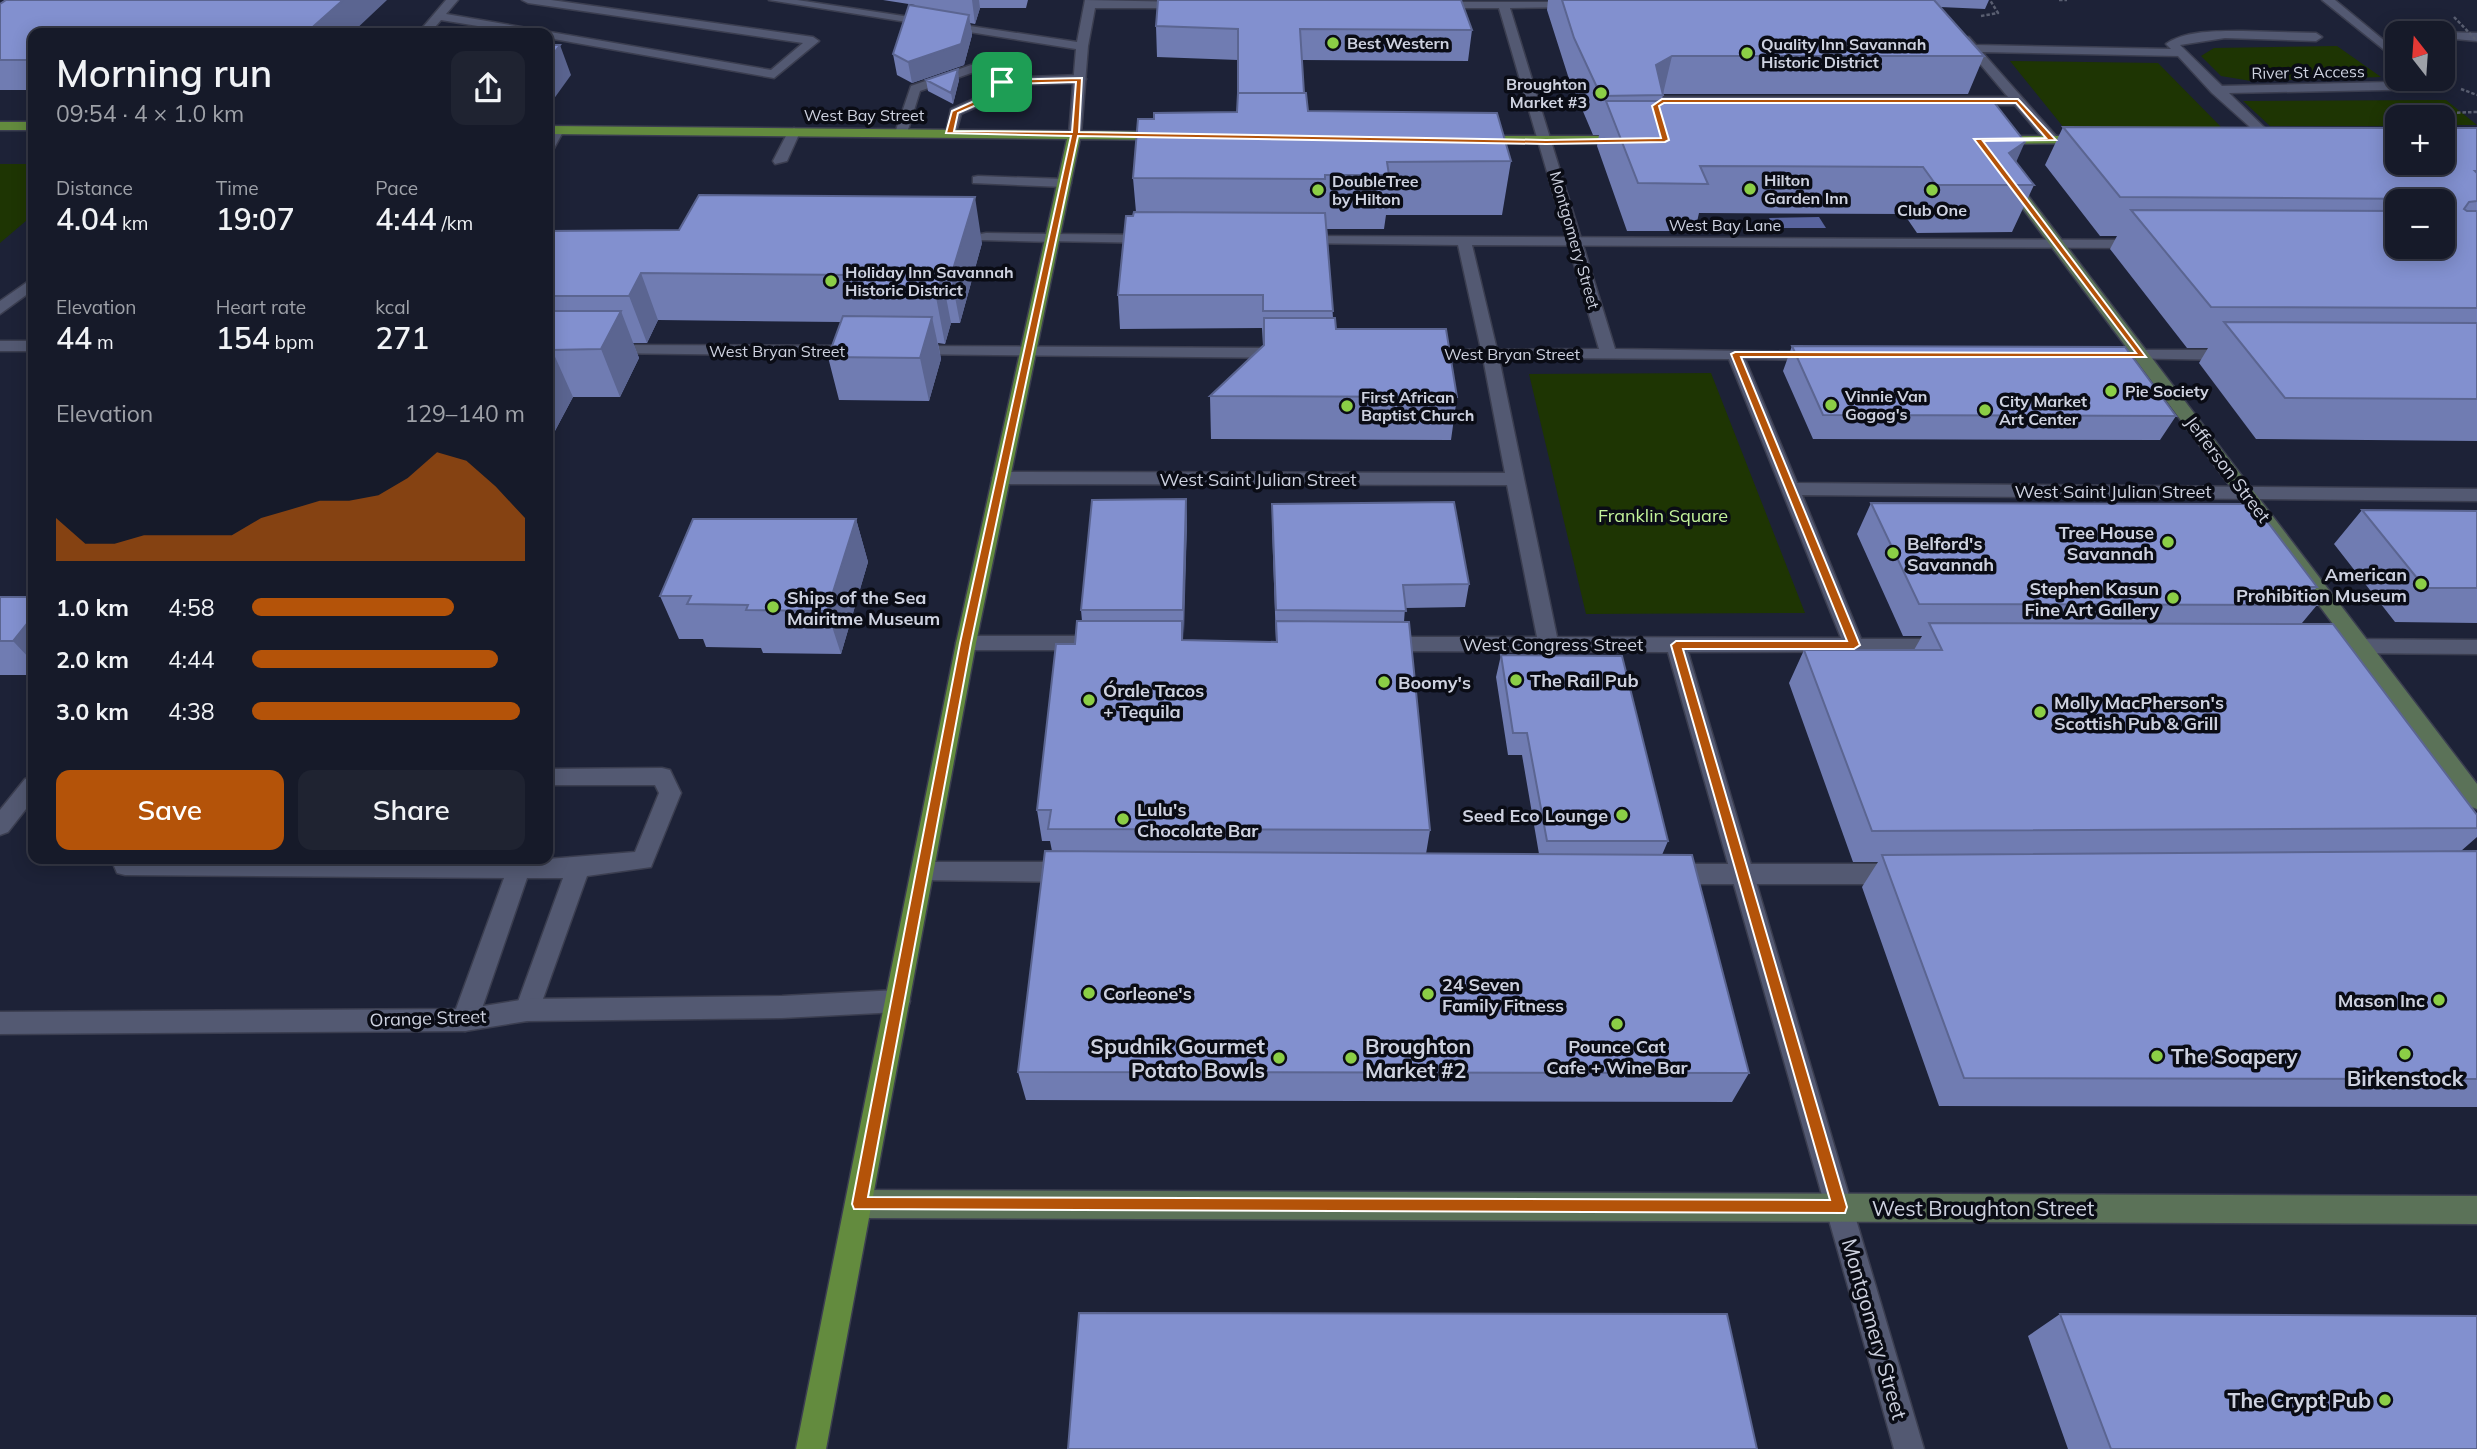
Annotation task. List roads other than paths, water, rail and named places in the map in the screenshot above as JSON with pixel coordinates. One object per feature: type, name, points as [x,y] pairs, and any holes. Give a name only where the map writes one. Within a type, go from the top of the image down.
[{"type":"main road","points":[[0,126],[28,126]]},
{"type":"main road","name":"West Bay Street","points":[[553,130],[1178,136]]},
{"type":"main road","points":[[811,1449],[965,643],[1075,134]]},
{"type":"main road","points":[[1978,139],[2106,140]]},
{"type":"main road","points":[[1467,140],[1637,140]]},
{"type":"street","points":[[429,28],[452,0]]},
{"type":"street","points":[[528,0],[813,41],[774,74],[553,36]]},
{"type":"street","points":[[775,0],[1082,46]]},
{"type":"street","name":"River St Access","points":[[2328,0],[2385,45]]},
{"type":"street","points":[[1075,134],[1082,46],[1091,2],[1193,5]]},
{"type":"street","points":[[1424,5],[1595,4]]},
{"type":"street","name":"Montgomery Street","points":[[1504,5],[1608,354]]},
{"type":"street","points":[[440,16],[510,28]]},
{"type":"street","points":[[1956,30],[2052,140]]},
{"type":"street","points":[[2455,36],[2477,39]]},
{"type":"street","points":[[2268,140],[2172,44],[2190,37],[2316,37]]},
{"type":"street","points":[[1974,48],[2180,53]]},
{"type":"street","points":[[901,133],[915,89],[975,68],[1002,82],[1080,79]]},
{"type":"street","points":[[950,133],[955,112],[1002,91],[1002,82]]},
{"type":"street","name":"River St Access","points":[[2216,90],[2385,86]]},
{"type":"street","points":[[1665,140],[1656,106],[1662,101],[2018,101]]},
{"type":"street","points":[[780,161],[794,132]]},
{"type":"street","name":"Jefferson Street","points":[[1978,139],[2477,800]]},
{"type":"street","points":[[978,180],[1064,183]]},
{"type":"street","points":[[986,237],[1174,239]]},
{"type":"street","name":"West Bay Lane","points":[[1286,240],[2059,244],[2125,249],[2151,244]]},
{"type":"street","points":[[1464,242],[1490,354],[1548,644]]},
{"type":"street","points":[[0,309],[28,287]]},
{"type":"street","points":[[0,346],[28,346]]},
{"type":"street","name":"West Bryan Street","points":[[588,350],[873,351]]},
{"type":"street","points":[[900,351],[1304,353]]},
{"type":"street","name":"West Bryan Street","points":[[1411,353],[1837,355]]},
{"type":"street","points":[[1735,354],[1854,645]]},
{"type":"street","points":[[2107,355],[2254,355]]},
{"type":"street","name":"West Saint Julian Street","points":[[1001,478],[1515,479]]},
{"type":"street","name":"West Saint Julian Street","points":[[1790,489],[2477,495]]},
{"type":"street","points":[[965,643],[1119,643]]},
{"type":"street","name":"West Congress Street","points":[[1368,644],[1963,646]]},
{"type":"street","name":"Montgomery Street","points":[[1676,645],[1909,1449]]},
{"type":"street","points":[[2318,647],[2477,647]]},
{"type":"street","points":[[126,864],[125,866],[519,869],[578,868],[643,860],[670,793],[662,776],[553,777]]},
{"type":"street","points":[[0,826],[28,791]]},
{"type":"street","points":[[527,1010],[578,868]]},
{"type":"street","points":[[465,1020],[519,869]]},
{"type":"street","points":[[922,871],[1090,872]]},
{"type":"street","points":[[1654,874],[1918,874]]},
{"type":"street","name":"Orange Street","points":[[0,1023],[465,1020],[527,1010],[782,1007],[898,1001]]},
{"type":"street","name":"West Broughton Street","points":[[859,1204],[2477,1210]]},
{"type":"water","points":[[1819,217],[1826,228],[1774,228],[1769,218]]},
{"type":"place","name":"Best Western","points":[[1333,43]]},
{"type":"place","name":"Quality Inn Savannah Historic District","points":[[1747,53]]},
{"type":"place","name":"Broughton Market #3","points":[[1601,93]]},
{"type":"place","name":"Hilton Garden Inn","points":[[1750,189]]},
{"type":"place","name":"DoubleTree by Hilton","points":[[1318,190]]},
{"type":"place","name":"Club One","points":[[1932,190]]},
{"type":"place","name":"Holiday Inn Savannah Historic District","points":[[831,281]]},
{"type":"place","name":"Pie Society","points":[[2111,391]]},
{"type":"place","name":"Vinnie Van Gogog's","points":[[1831,405]]},
{"type":"place","name":"First African Baptist Church","points":[[1347,406]]},
{"type":"place","name":"City Market Art Center","points":[[1985,410]]},
{"type":"place","name":"Tree House Savannah","points":[[2168,542]]},
{"type":"place","name":"Belford's Savannah","points":[[1893,553]]},
{"type":"place","name":"American Prohibition Museum","points":[[2421,584]]},
{"type":"place","name":"Stephen Kasun Fine Art Gallery","points":[[2173,598]]},
{"type":"place","name":"Ships of the Sea Mairitme Museum","points":[[773,607]]},
{"type":"place","name":"The Rail Pub","points":[[1516,680]]},
{"type":"place","name":"Boomy's","points":[[1384,682]]},
{"type":"place","name":"Órale Tacos + Tequila","points":[[1089,700]]},
{"type":"place","name":"Molly MacPherson's Scottish Pub & Grill","points":[[2040,712]]},
{"type":"place","name":"Seed Eco Lounge","points":[[1622,815]]},
{"type":"place","name":"Lulu's Chocolate Bar","points":[[1123,819]]},
{"type":"place","name":"Corleone's","points":[[1089,993]]},
{"type":"place","name":"24 Seven Family Fitness","points":[[1428,994]]},
{"type":"place","name":"Mason Inc","points":[[2439,1000]]},
{"type":"place","name":"Pounce Cat Cafe + Wine Bar","points":[[1617,1024]]},
{"type":"place","name":"Birkenstock","points":[[2405,1054]]},
{"type":"place","name":"The Soapery","points":[[2157,1056]]},
{"type":"place","name":"Spudnik Gourmet Potato Bowls","points":[[1279,1058]]},
{"type":"place","name":"Broughton Market #2","points":[[1351,1058]]},
{"type":"place","name":"The Crypt Pub","points":[[2385,1400]]},
{"type":"park label","name":"Franklin Square","points":[[1663,515]]}]
